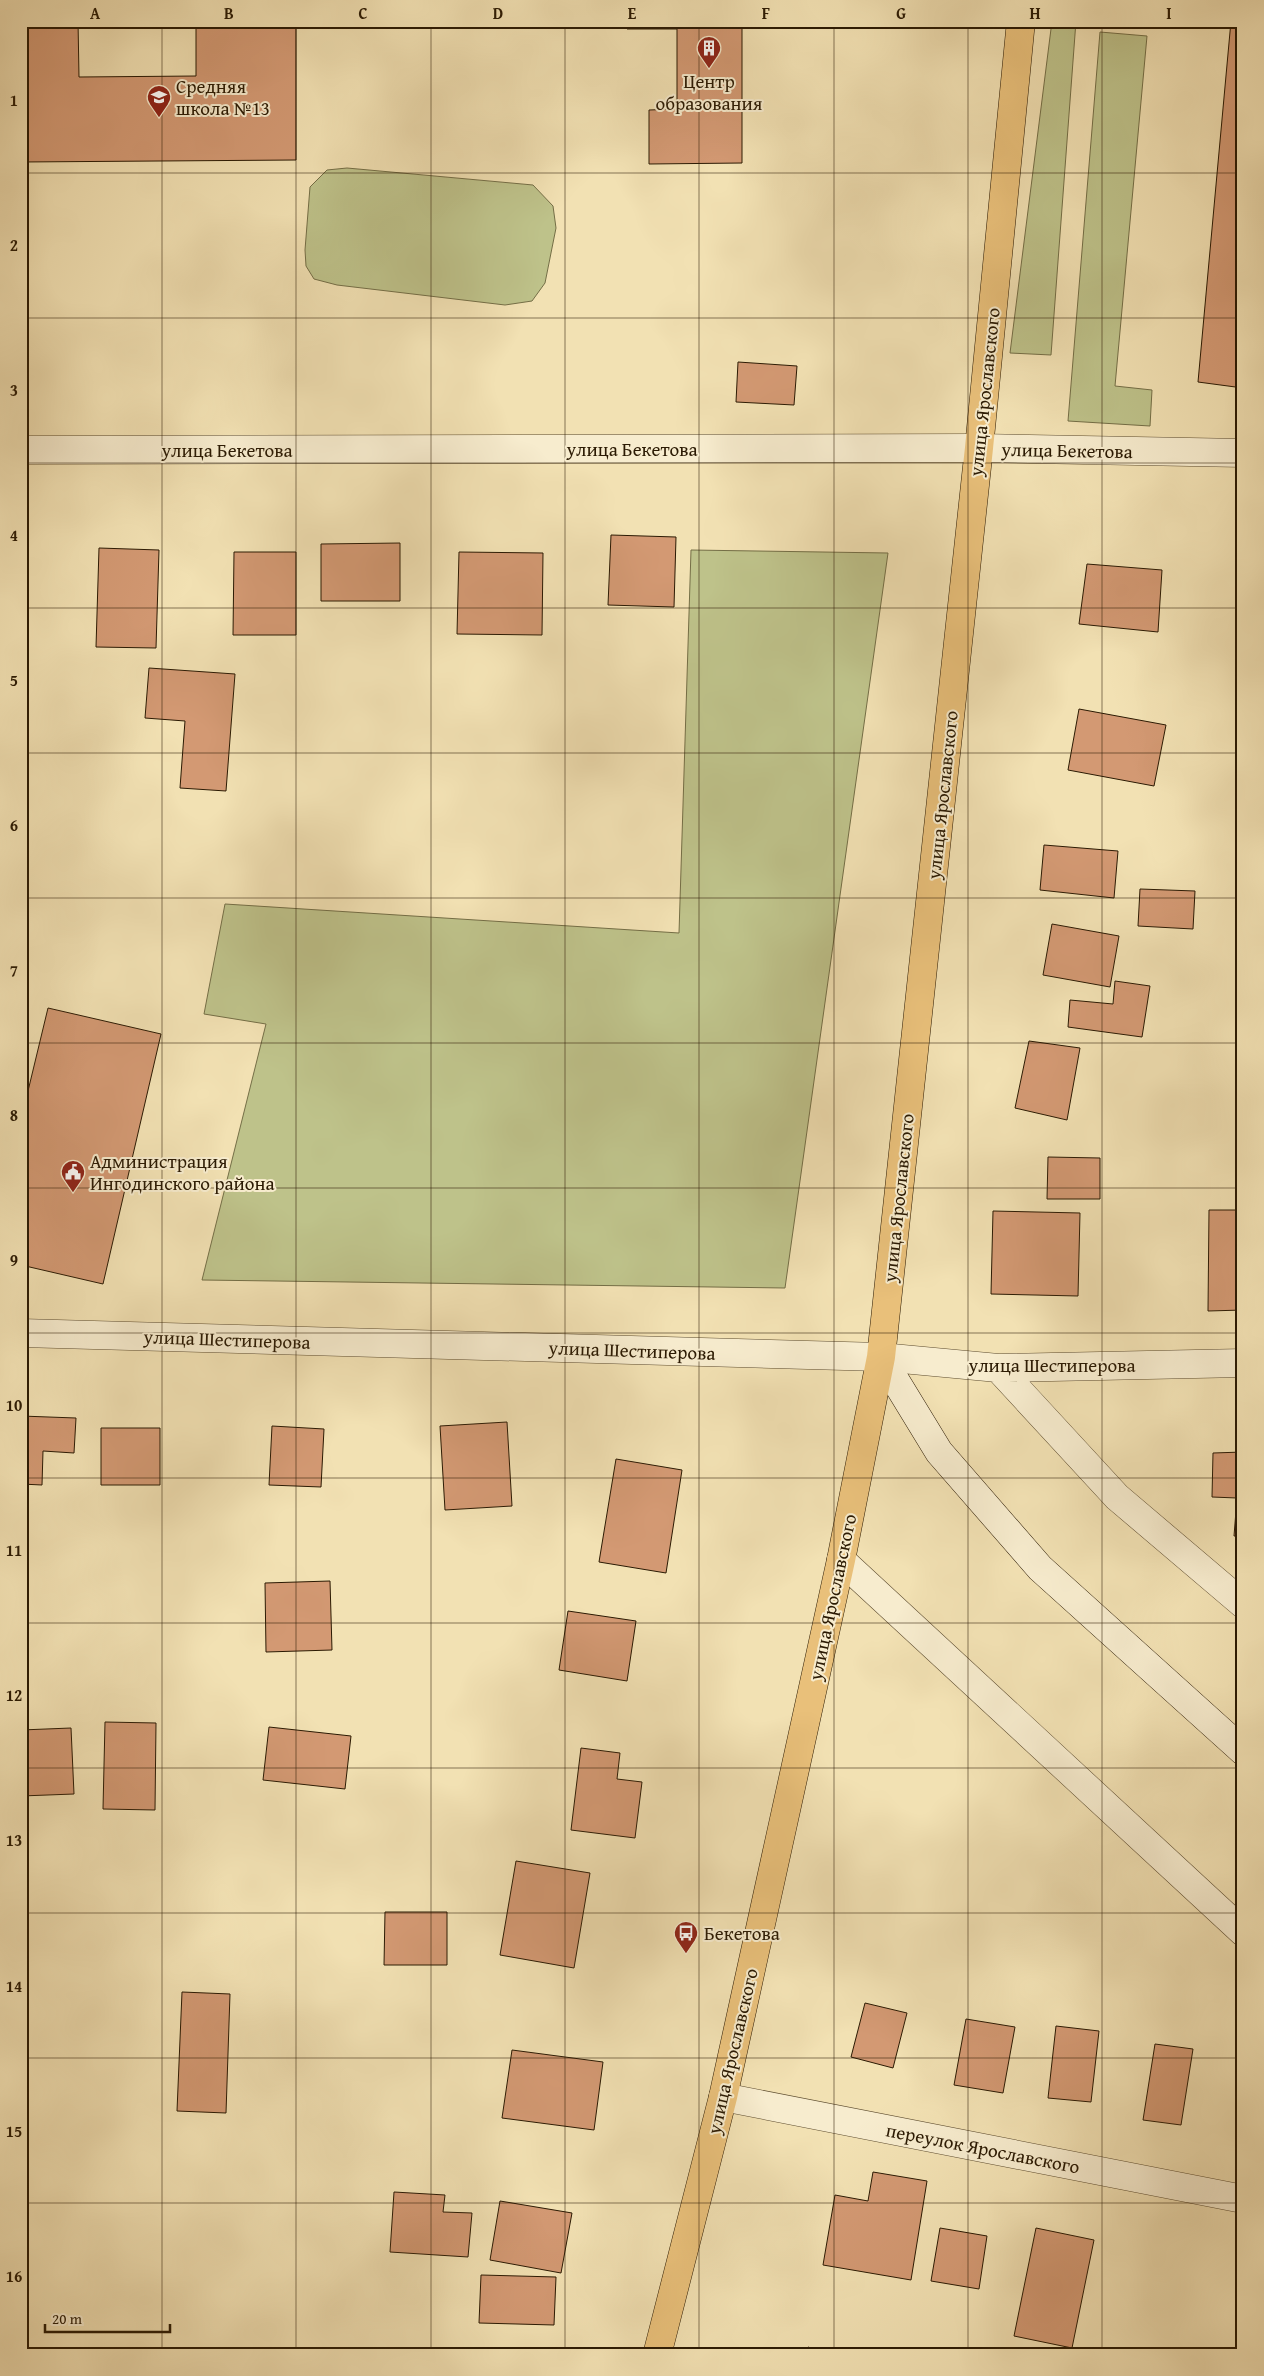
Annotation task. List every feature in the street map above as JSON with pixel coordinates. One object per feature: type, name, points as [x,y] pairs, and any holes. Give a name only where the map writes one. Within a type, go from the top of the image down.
[{"type":"main road","name":"улица Ярославского","points":[[657,2355],[723,2097],[841,1560],[881,1357],[979,448],[1021,21]]},
{"type":"street","name":"улица Бекетова","points":[[21,450],[979,448],[1243,453]]},
{"type":"street","name":"улица Шестиперова","points":[[21,1333],[881,1357],[998,1368],[1243,1362]]},
{"type":"street","points":[[881,1357],[940,1452],[1040,1568],[1243,1751]]},
{"type":"street","points":[[998,1368],[1117,1497],[1243,1604]]},
{"type":"street","points":[[841,1560],[1243,1932]]},
{"type":"street","name":"переулок Ярославского","points":[[723,2097],[1243,2199]]},
{"type":"green space","points":[[1052,21],[1076,21],[1051,355],[1010,353]]},
{"type":"green space","points":[[1100,32],[1147,36],[1115,386],[1152,390],[1150,426],[1068,421]]},
{"type":"green space","points":[[347,168],[533,185],[553,206],[556,228],[545,283],[532,301],[505,305],[337,285],[314,279],[306,266],[305,250],[310,187],[327,170]]},
{"type":"green space","points":[[691,550],[888,553],[785,1288],[202,1280],[266,1024],[204,1014],[225,904],[679,933]]},
{"type":"building","name":"Средняя школа №13","points":[[21,21],[78,21],[79,77],[196,76],[196,21],[296,21],[296,160],[21,162]]},
{"type":"building","name":"Центр образования","points":[[627,21],[742,21],[742,163],[649,164],[649,110],[677,109],[677,29],[627,29]]},
{"type":"building","points":[[1231,21],[1243,21],[1243,388],[1198,382]]},
{"type":"building","points":[[738,362],[797,366],[794,405],[736,402]]},
{"type":"building","points":[[611,535],[676,537],[674,607],[608,605]]},
{"type":"building","points":[[400,543],[400,601],[321,601],[321,544]]},
{"type":"building","points":[[99,548],[159,550],[156,648],[96,647]]},
{"type":"building","points":[[234,552],[296,552],[296,635],[233,635]]},
{"type":"building","points":[[459,552],[543,553],[542,635],[457,634]]},
{"type":"building","points":[[1087,564],[1162,570],[1158,632],[1079,624]]},
{"type":"building","points":[[149,668],[235,674],[226,791],[180,788],[185,721],[145,718]]},
{"type":"building","points":[[1079,709],[1166,725],[1154,786],[1068,770]]},
{"type":"building","points":[[1044,845],[1118,851],[1114,898],[1040,890]]},
{"type":"building","points":[[1140,889],[1195,891],[1193,929],[1138,926]]},
{"type":"building","points":[[1052,924],[1119,936],[1110,987],[1043,975]]},
{"type":"building","points":[[1115,981],[1150,986],[1142,1037],[1068,1027],[1070,1000],[1113,1004]]},
{"type":"building","name":"Администрация Ингодинского района","points":[[48,1008],[161,1034],[103,1284],[21,1265],[21,1120]]},
{"type":"building","points":[[1029,1041],[1080,1048],[1067,1120],[1015,1108]]},
{"type":"building","points":[[1048,1157],[1100,1158],[1100,1199],[1047,1199]]},
{"type":"building","points":[[1209,1210],[1243,1210],[1243,1310],[1208,1311]]},
{"type":"building","points":[[993,1211],[1080,1213],[1078,1296],[991,1294]]},
{"type":"building","points":[[21,1416],[76,1418],[74,1453],[43,1451],[42,1485],[21,1484]]},
{"type":"building","points":[[507,1422],[512,1506],[445,1510],[440,1426]]},
{"type":"building","points":[[272,1426],[324,1429],[321,1487],[269,1485]]},
{"type":"building","points":[[101,1428],[160,1428],[160,1485],[101,1485]]},
{"type":"building","points":[[1243,1452],[1243,1536],[1234,1536],[1237,1498],[1212,1497],[1213,1453]]},
{"type":"building","points":[[616,1459],[682,1470],[666,1573],[599,1562]]},
{"type":"building","points":[[330,1581],[332,1650],[266,1652],[265,1583]]},
{"type":"building","points":[[568,1611],[636,1621],[627,1681],[559,1670]]},
{"type":"building","points":[[105,1722],[156,1723],[155,1810],[103,1809]]},
{"type":"building","points":[[269,1727],[351,1736],[345,1789],[263,1780]]},
{"type":"building","points":[[71,1728],[74,1794],[21,1796],[21,1730]]},
{"type":"building","points":[[581,1748],[620,1753],[617,1779],[642,1782],[635,1838],[571,1830]]},
{"type":"building","points":[[516,1861],[590,1873],[574,1968],[500,1955]]},
{"type":"building","points":[[385,1912],[447,1912],[447,1965],[384,1965]]},
{"type":"building","points":[[182,1992],[230,1994],[226,2113],[177,2111]]},
{"type":"building","points":[[865,2003],[907,2013],[893,2068],[851,2057]]},
{"type":"building","points":[[966,2019],[1015,2027],[1003,2093],[954,2085]]},
{"type":"building","points":[[1056,2026],[1099,2031],[1091,2102],[1048,2098]]},
{"type":"building","points":[[1155,2044],[1193,2049],[1181,2125],[1143,2120]]},
{"type":"building","points":[[512,2050],[603,2062],[594,2130],[502,2118]]},
{"type":"building","points":[[873,2172],[927,2181],[911,2280],[823,2265],[835,2195],[868,2201]]},
{"type":"building","points":[[394,2192],[445,2195],[443,2212],[472,2213],[468,2257],[390,2252]]},
{"type":"building","points":[[500,2201],[572,2213],[561,2273],[490,2260]]},
{"type":"building","points":[[940,2228],[987,2236],[979,2289],[931,2281]]},
{"type":"building","points":[[1036,2228],[1094,2240],[1072,2348],[1014,2336]]},
{"type":"building","points":[[481,2275],[556,2277],[554,2325],[479,2323]]},
{"type":"building","points":[[808,2347],[833,2355],[805,2355]]},
{"type":"place","name":"Центр образования","points":[[709,69]]},
{"type":"place","name":"Средняя школа №13","points":[[159,118]]},
{"type":"place","name":"Администрация Ингодинского района","points":[[73,1193]]},
{"type":"place","name":"Бекетова","points":[[686,1954]]}]
